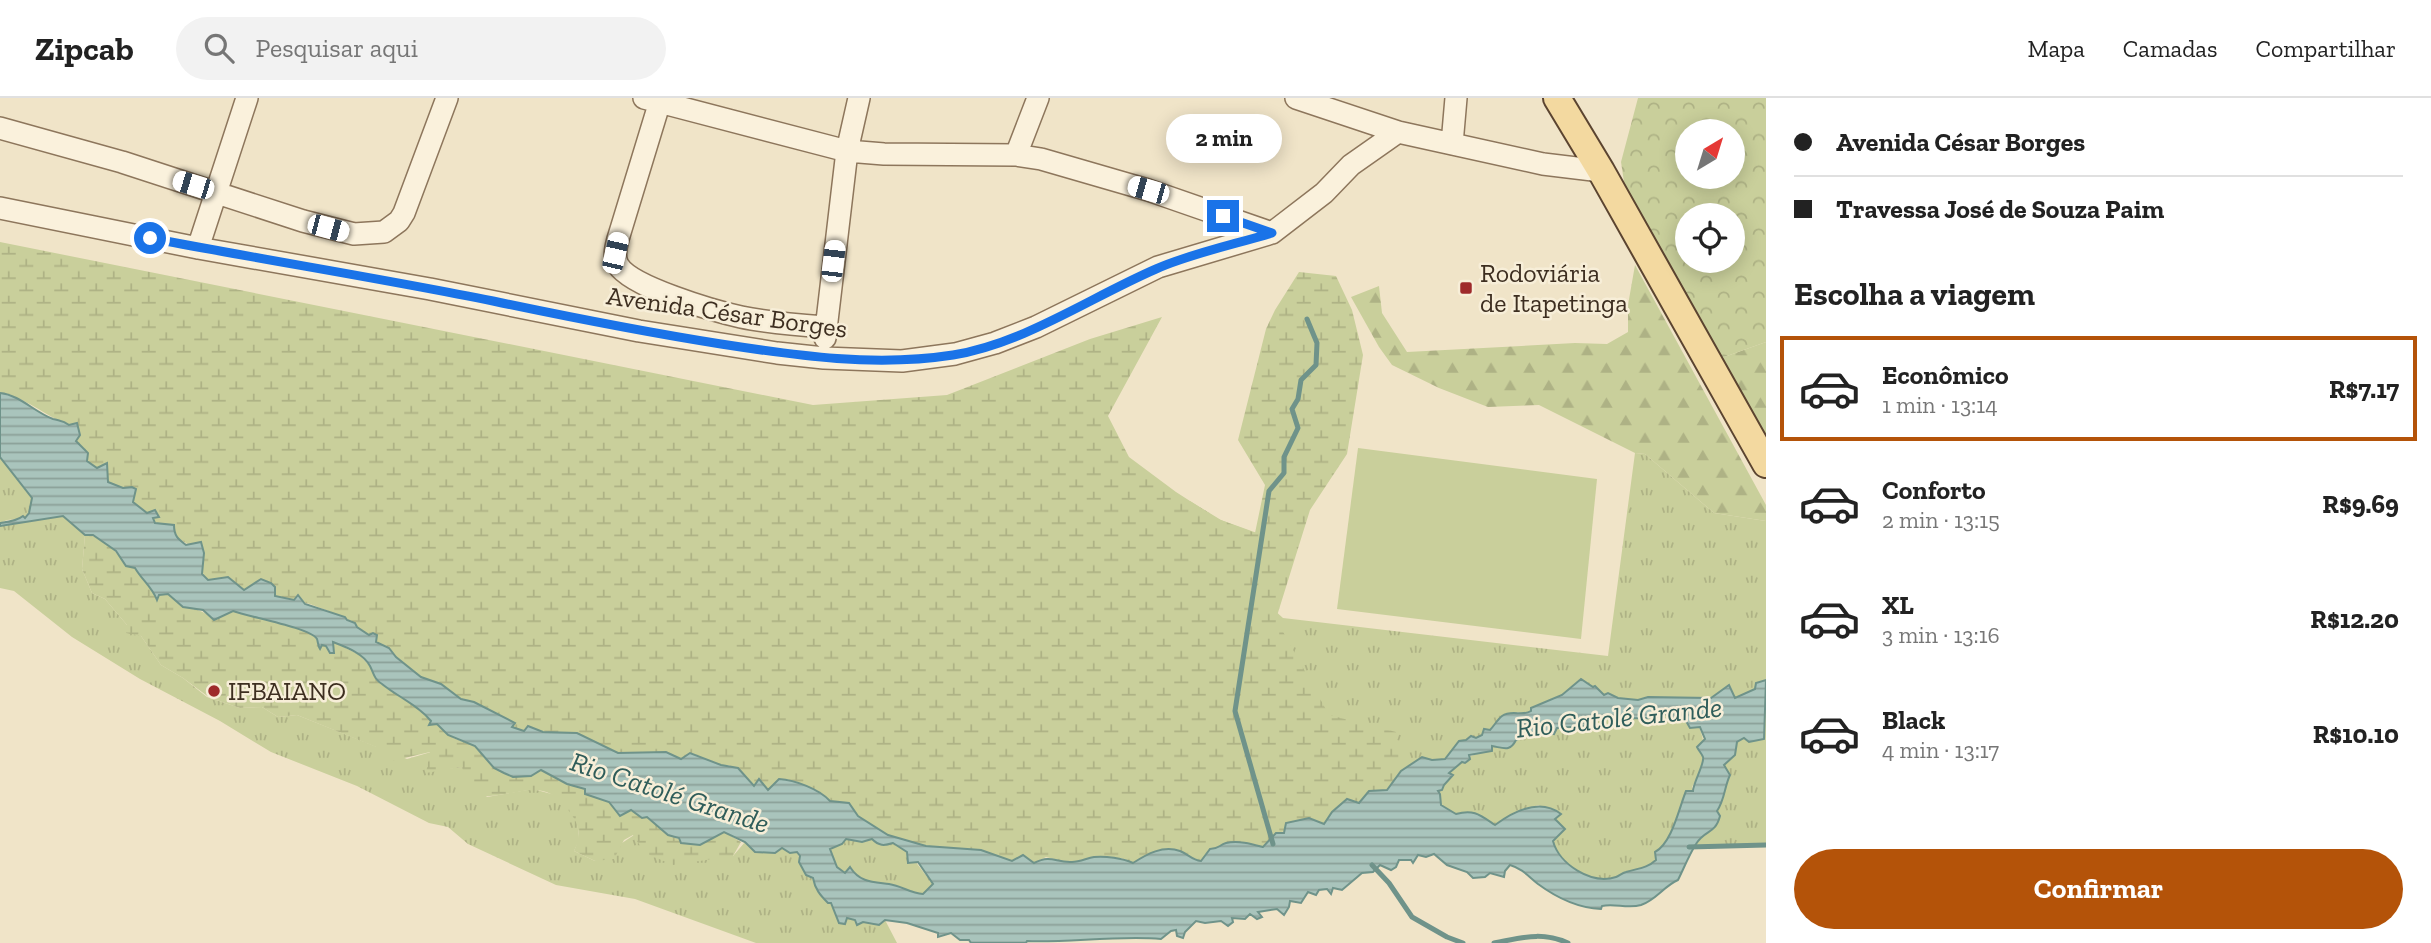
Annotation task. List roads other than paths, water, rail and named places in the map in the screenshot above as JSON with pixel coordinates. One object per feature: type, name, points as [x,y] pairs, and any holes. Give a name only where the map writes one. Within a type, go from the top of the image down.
[{"type":"main road","points":[[1557,98],[1766,464]]},
{"type":"street","points":[[198,248],[247,98]]},
{"type":"street","points":[[0,128],[216,192],[303,221],[354,234],[384,232],[404,214],[447,98]]},
{"type":"street","points":[[824,358],[847,150],[859,98]]},
{"type":"street","points":[[1016,155],[1038,98]]},
{"type":"street","points":[[1296,98],[1398,132],[1543,164],[1601,171]]},
{"type":"street","points":[[1452,144],[1456,98]]},
{"type":"street","points":[[827,327],[788,325],[739,317],[645,286],[633,279],[616,261],[618,239],[654,100],[847,150],[884,154],[1016,155],[1041,159],[1148,190],[1272,233]]},
{"type":"street","name":"Avenida César Borges","points":[[0,208],[639,331],[777,353],[902,361],[956,354],[1037,327],[1158,267],[1272,233],[1324,193],[1351,165],[1398,132]]},
{"type":"water","name":"Rio Catolé Grande","points":[[0,393],[14,397],[53,419],[69,425],[77,423],[80,435],[76,441],[88,453],[87,461],[97,468],[107,463],[108,482],[123,488],[136,489],[133,502],[147,513],[155,510],[159,517],[153,518],[155,523],[174,525],[177,537],[186,545],[201,542],[204,553],[202,574],[208,580],[228,577],[244,590],[261,579],[275,587],[275,596],[294,600],[298,595],[305,604],[345,617],[369,635],[377,635],[376,642],[389,648],[421,677],[441,684],[461,699],[474,702],[515,723],[512,727],[524,731],[528,726],[543,732],[577,733],[618,753],[666,752],[681,759],[690,753],[721,765],[738,768],[754,786],[759,779],[768,790],[779,779],[785,780],[813,789],[830,801],[849,803],[858,816],[888,835],[926,846],[981,850],[1012,861],[1023,855],[1034,863],[1049,859],[1075,862],[1109,857],[1133,863],[1161,850],[1174,849],[1201,861],[1210,849],[1226,843],[1240,842],[1263,847],[1276,833],[1284,833],[1286,823],[1309,818],[1324,824],[1332,812],[1347,799],[1359,803],[1369,791],[1387,790],[1401,771],[1422,757],[1432,760],[1445,759],[1459,741],[1482,735],[1484,729],[1490,730],[1506,714],[1531,711],[1531,708],[1562,695],[1581,679],[1595,686],[1604,695],[1608,693],[1618,698],[1638,700],[1648,697],[1711,698],[1729,685],[1735,698],[1755,689],[1756,683],[1766,680],[1764,739],[1749,742],[1744,738],[1737,742],[1735,755],[1724,765],[1730,775],[1717,811],[1720,816],[1718,822],[1696,844],[1678,880],[1641,905],[1607,905],[1601,909],[1584,907],[1552,894],[1510,865],[1504,877],[1490,873],[1485,877],[1473,878],[1467,872],[1447,865],[1434,854],[1426,857],[1418,855],[1413,863],[1411,860],[1399,860],[1391,870],[1380,865],[1373,872],[1362,873],[1342,890],[1333,888],[1331,894],[1327,889],[1319,890],[1316,895],[1308,892],[1301,903],[1290,901],[1284,915],[1277,909],[1258,912],[1262,917],[1257,919],[1250,914],[1245,919],[1232,918],[1233,922],[1228,926],[1221,921],[1196,921],[1183,938],[1177,936],[1176,930],[1161,939],[971,943],[969,940],[960,940],[951,933],[938,937],[938,933],[907,923],[885,920],[879,925],[863,922],[857,925],[855,920],[847,918],[845,924],[839,923],[831,903],[820,894],[813,878],[806,875],[797,852],[790,853],[782,848],[775,853],[755,852],[745,842],[724,832],[700,845],[681,843],[679,838],[668,835],[647,817],[642,818],[631,810],[620,816],[609,802],[585,794],[585,789],[567,784],[541,770],[531,776],[513,777],[494,768],[475,746],[448,735],[437,724],[429,725],[431,721],[426,715],[379,682],[367,661],[349,648],[333,642],[334,653],[330,653],[326,646],[322,645],[320,649],[317,639],[312,635],[292,627],[233,611],[214,620],[203,610],[183,607],[168,594],[159,595],[157,600],[135,568],[126,566],[116,551],[93,535],[85,535],[63,516],[0,526],[0,523],[23,516],[25,518],[29,513],[32,498],[0,457]],"holes":[[[1663,714],[1670,715],[1675,721],[1686,721],[1690,728],[1700,727],[1705,739],[1697,747],[1703,760],[1693,791],[1686,791],[1666,841],[1655,852],[1656,860],[1645,867],[1606,879],[1577,871],[1556,849],[1553,841],[1565,829],[1555,819],[1561,814],[1553,809],[1527,808],[1495,825],[1477,814],[1456,814],[1441,805],[1438,791],[1442,790],[1453,775],[1449,773],[1470,759],[1469,755],[1492,751],[1492,746],[1509,748],[1516,740],[1540,731],[1554,734],[1557,728],[1585,726],[1588,719],[1658,720]],[[846,839],[862,842],[872,839],[882,845],[893,843],[907,852],[908,863],[918,862],[933,884],[923,894],[868,881],[858,876],[850,867],[845,873],[837,867],[830,849],[842,844]]]},
{"type":"waterway","points":[[1273,844],[1235,711],[1269,491],[1284,473],[1284,457],[1298,428],[1292,409],[1298,399],[1301,380],[1316,365],[1317,343],[1307,319]]},
{"type":"waterway","points":[[1689,847],[1766,845]]},
{"type":"waterway","points":[[1372,865],[1389,883],[1412,917],[1463,943]]},
{"type":"waterway","points":[[1494,943],[1540,936],[1568,943]]},
{"type":"place","name":"Rodoviária de Itapetinga","points":[[1466,288]]},
{"type":"place","name":"IFBAIANO","points":[[214,691]]}]
